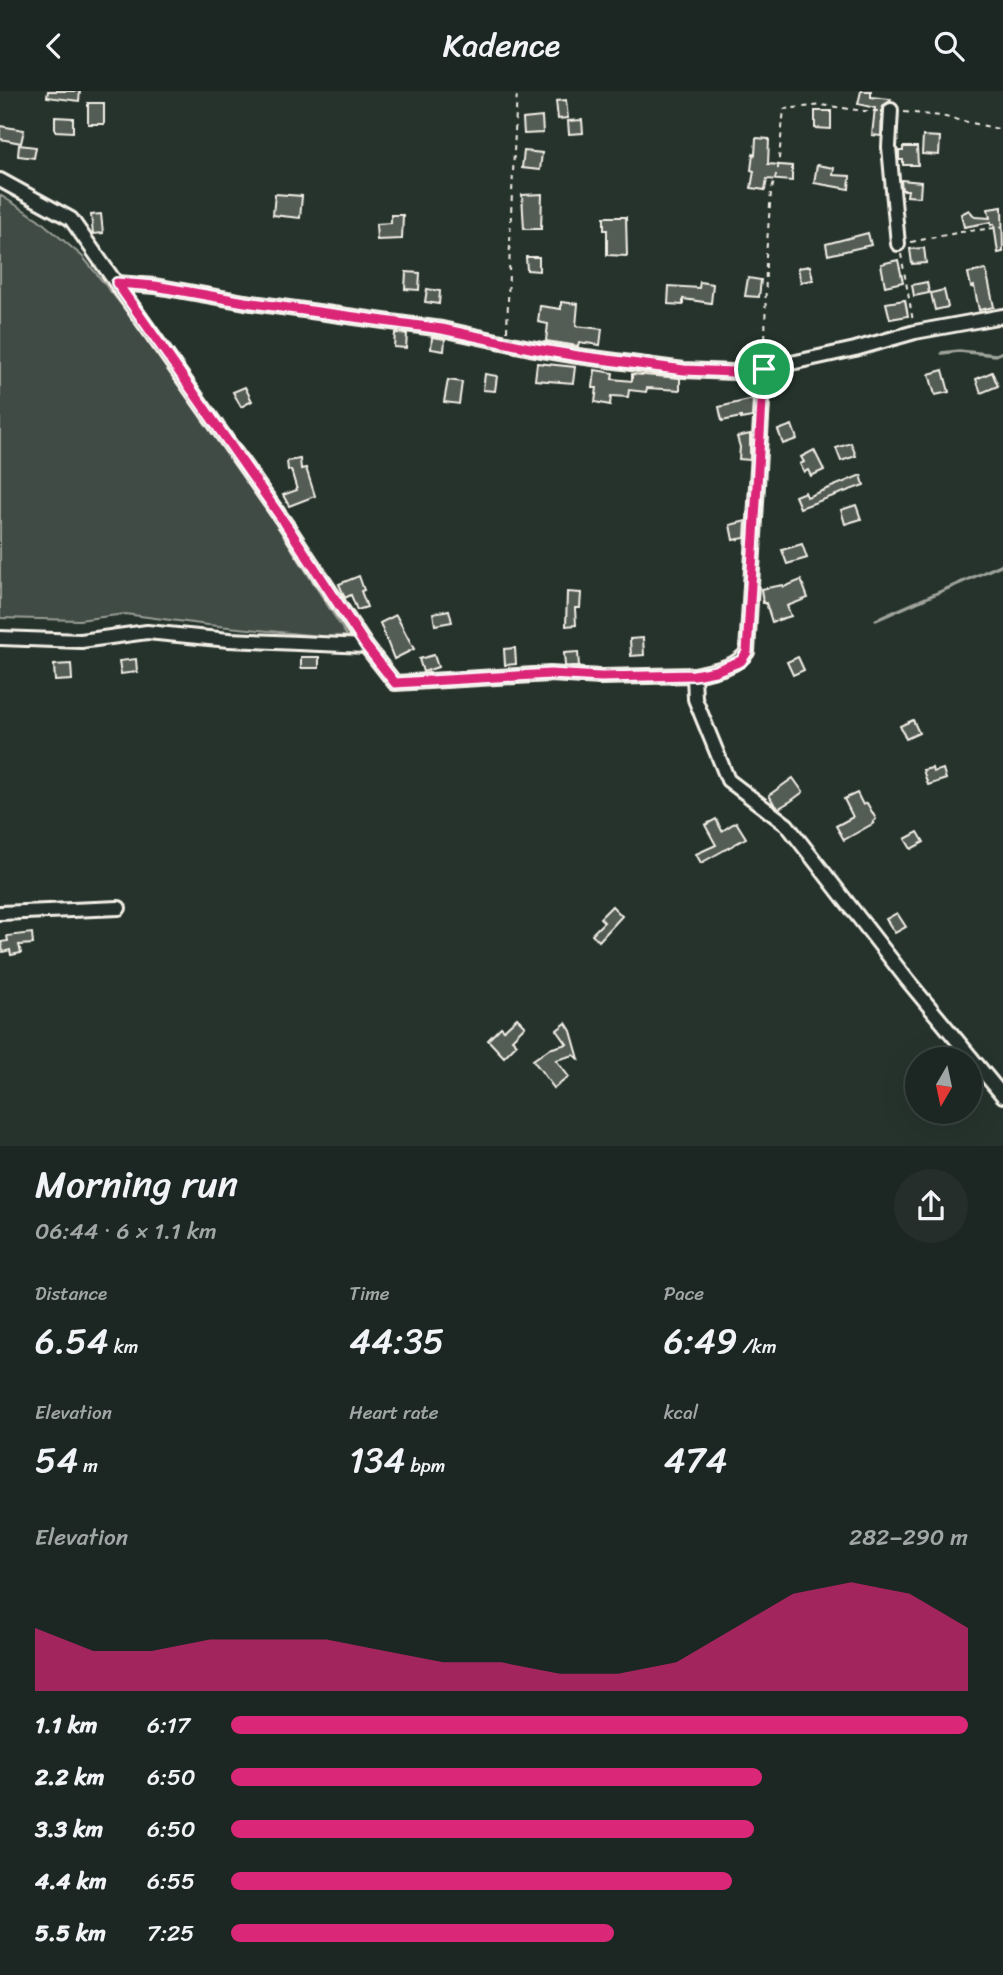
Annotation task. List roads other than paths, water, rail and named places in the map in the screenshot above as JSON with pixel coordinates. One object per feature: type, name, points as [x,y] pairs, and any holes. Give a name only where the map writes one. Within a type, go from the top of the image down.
[{"type":"street","points":[[891,110],[889,147],[898,244]]},
{"type":"street","points":[[0,180],[71,219],[287,526],[366,646],[395,683],[550,674],[601,677],[694,675],[715,671],[741,661],[747,652],[764,369]]},
{"type":"street","points":[[117,283],[155,286],[245,302],[429,327],[578,356],[684,370],[733,372],[764,369],[915,333],[1003,316]]},
{"type":"street","points":[[0,638],[81,641],[147,632],[229,640],[366,646]]},
{"type":"street","points":[[694,675],[695,699],[728,780],[786,824],[908,981],[1003,1095]]},
{"type":"street","points":[[0,913],[119,908]]},
{"type":"waterway","points":[[942,353],[959,351],[996,355],[1003,352]]},
{"type":"waterway","points":[[876,620],[1003,564]]}]
